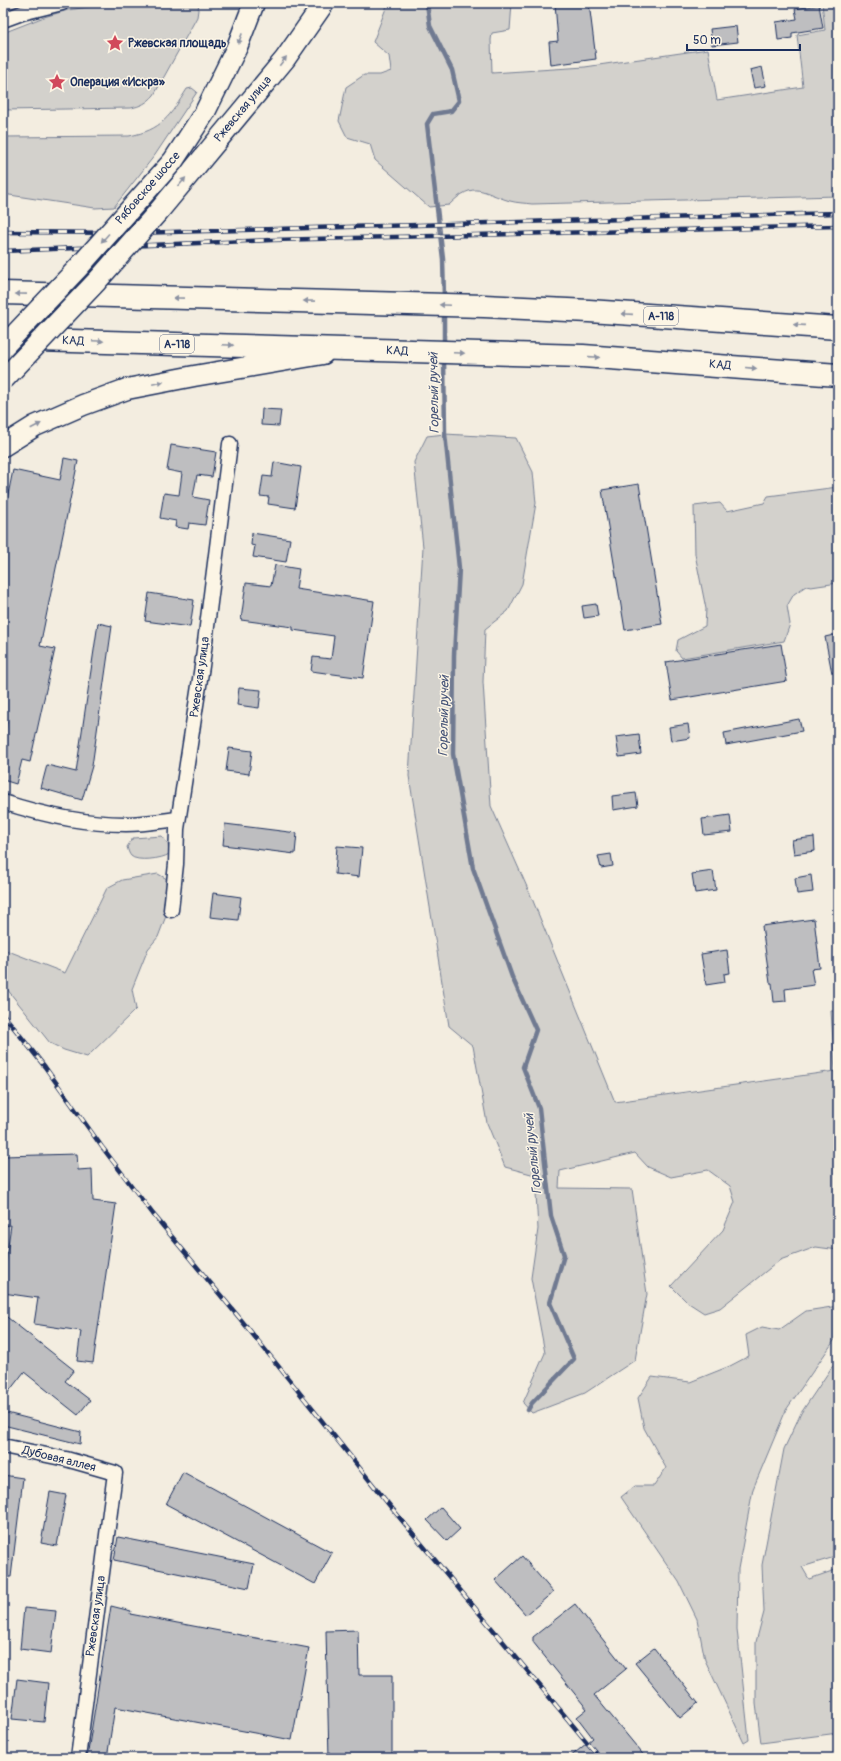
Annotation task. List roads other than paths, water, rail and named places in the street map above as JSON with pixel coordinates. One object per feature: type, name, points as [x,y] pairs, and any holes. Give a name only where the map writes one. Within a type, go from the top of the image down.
[{"type":"highway","name":"А-118","points":[[3,293],[484,306],[589,311],[838,328]]},
{"type":"highway","name":"КАД","points":[[3,339],[582,356],[838,375]]},
{"type":"main road","name":"Рябовское шоссе","points":[[3,347],[78,268],[174,161],[205,112],[237,47],[254,3]]},
{"type":"main road","name":"Ржевская улица","points":[[158,212],[285,59],[324,3]]},
{"type":"main road","name":"Рябовское шоссе","points":[[3,380],[97,281],[158,212]]},
{"type":"main road","points":[[3,446],[35,426],[48,420],[83,404],[127,389],[350,349]]},
{"type":"street","points":[[3,20],[22,13],[62,3]]},
{"type":"street","name":"Ржевская улица","points":[[171,910],[176,864],[178,819],[202,666],[230,444]]},
{"type":"street","points":[[3,802],[34,812],[86,822],[126,824],[178,819]]},
{"type":"street","name":"Дубовая аллея","points":[[3,1446],[66,1459],[115,1473]]},
{"type":"street","name":"Ржевская улица","points":[[78,1758],[115,1473]]},
{"type":"waterway","name":"Горелый ручей","points":[[427,3],[430,26],[452,70],[459,101],[451,111],[433,114],[427,124],[443,259],[444,298]]},
{"type":"waterway","name":"Горелый ручей","points":[[444,310],[444,346]]},
{"type":"waterway","name":"Горелый ручей","points":[[444,358],[445,434],[459,568],[454,655],[453,754],[473,868],[512,977],[536,1030],[523,1067],[539,1108],[551,1216],[564,1255],[550,1303],[574,1359],[532,1403],[528,1410]]},
{"type":"railway","points":[[3,232],[134,233],[838,213]]},
{"type":"railway","points":[[3,251],[272,240],[838,226]]},
{"type":"railway","points":[[3,1014],[45,1067],[102,1147],[153,1214],[247,1327],[390,1506],[600,1758]]},
{"type":"place","name":"Ржевская площадь","points":[[115,43]]},
{"type":"place","name":"Операция «Искра»","points":[[57,82]]}]
